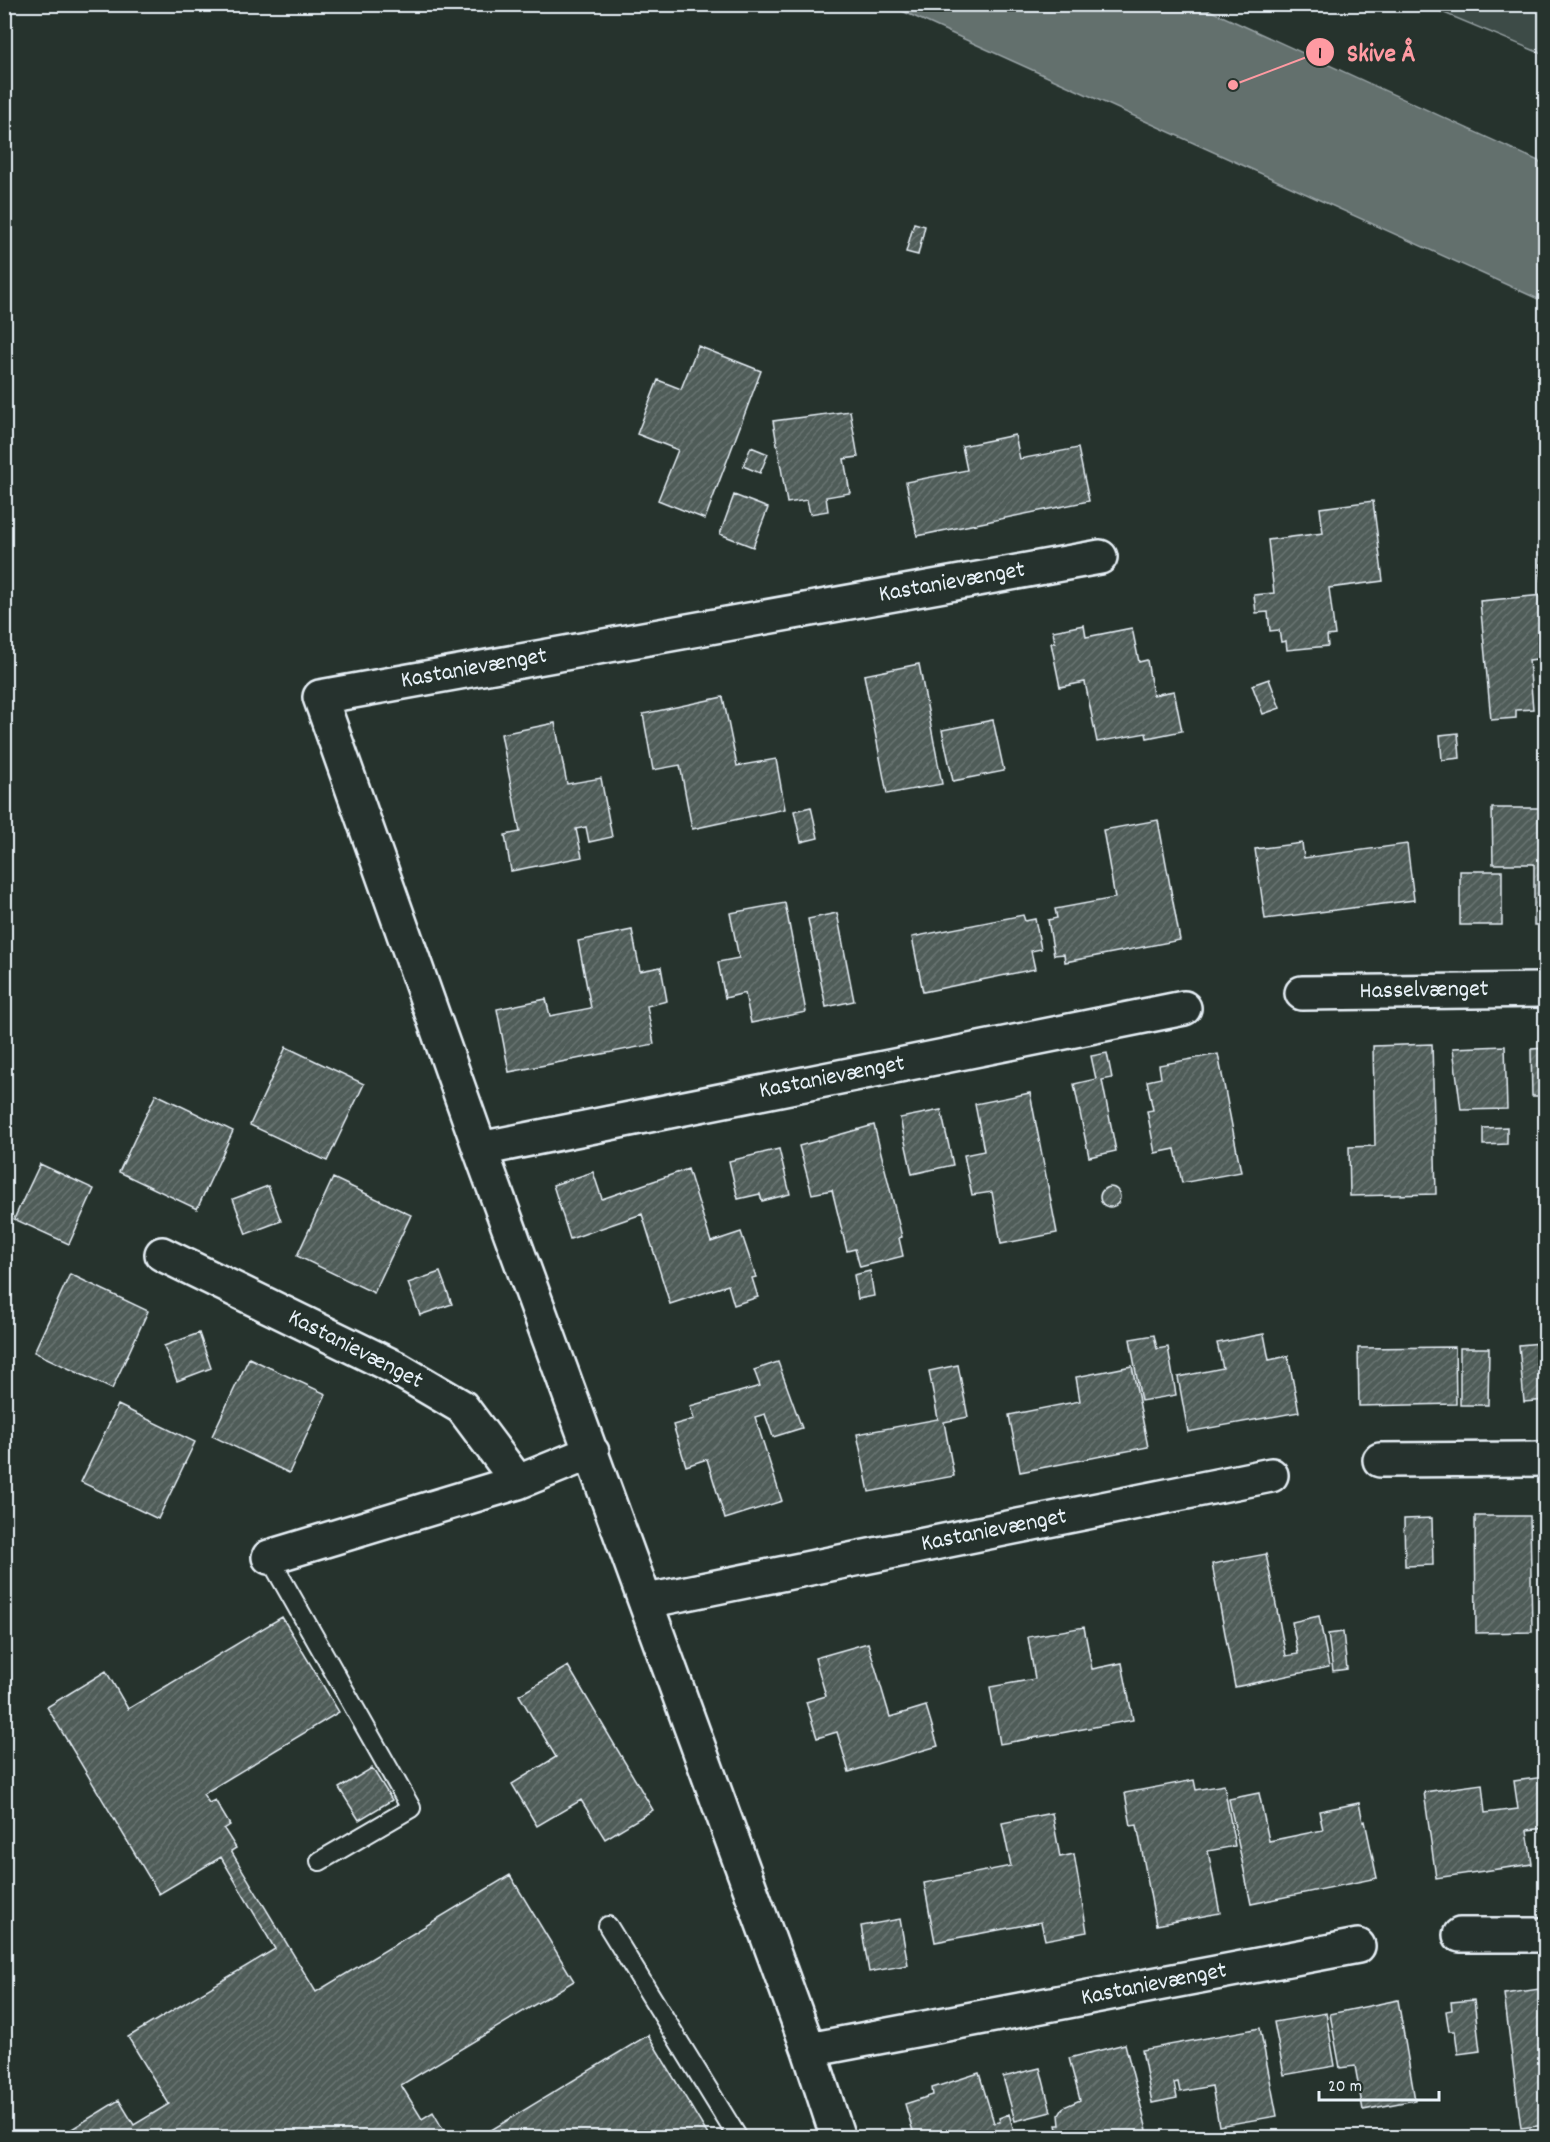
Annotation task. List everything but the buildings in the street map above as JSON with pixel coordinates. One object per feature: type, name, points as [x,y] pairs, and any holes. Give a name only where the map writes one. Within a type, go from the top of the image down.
[{"type":"street","name":"Kastanievænget","points":[[838,2138],[809,2049],[480,1149],[320,697],[1100,557]]},
{"type":"street","name":"Hasselvænget","points":[[1302,993],[1545,990]]},
{"type":"street","name":"Kastanievænget","points":[[480,1149],[1184,1008]]},
{"type":"street","name":"Kastanievænget","points":[[162,1254],[394,1367],[462,1407],[518,1482]]},
{"type":"street","points":[[269,1557],[518,1482],[592,1452]]},
{"type":"street","points":[[1380,1460],[1545,1460]]},
{"type":"street","name":"Kastanievænget","points":[[647,1601],[1271,1475]]},
{"type":"street","points":[[1460,1935],[1545,1935]]},
{"type":"street","name":"Kastanievænget","points":[[809,2049],[1358,1946]]},
{"type":"lane","points":[[269,1557],[411,1808],[320,1861]]},
{"type":"lane","points":[[608,1926],[738,2138]]},
{"type":"shaded area","points":[[889,5],[1198,5],[1545,164],[1545,302]]},
{"type":"shaded area","points":[[1425,5],[1545,5],[1545,55]]},
{"type":"place","name":"Skive Å","points":[[1233,85]]}]
